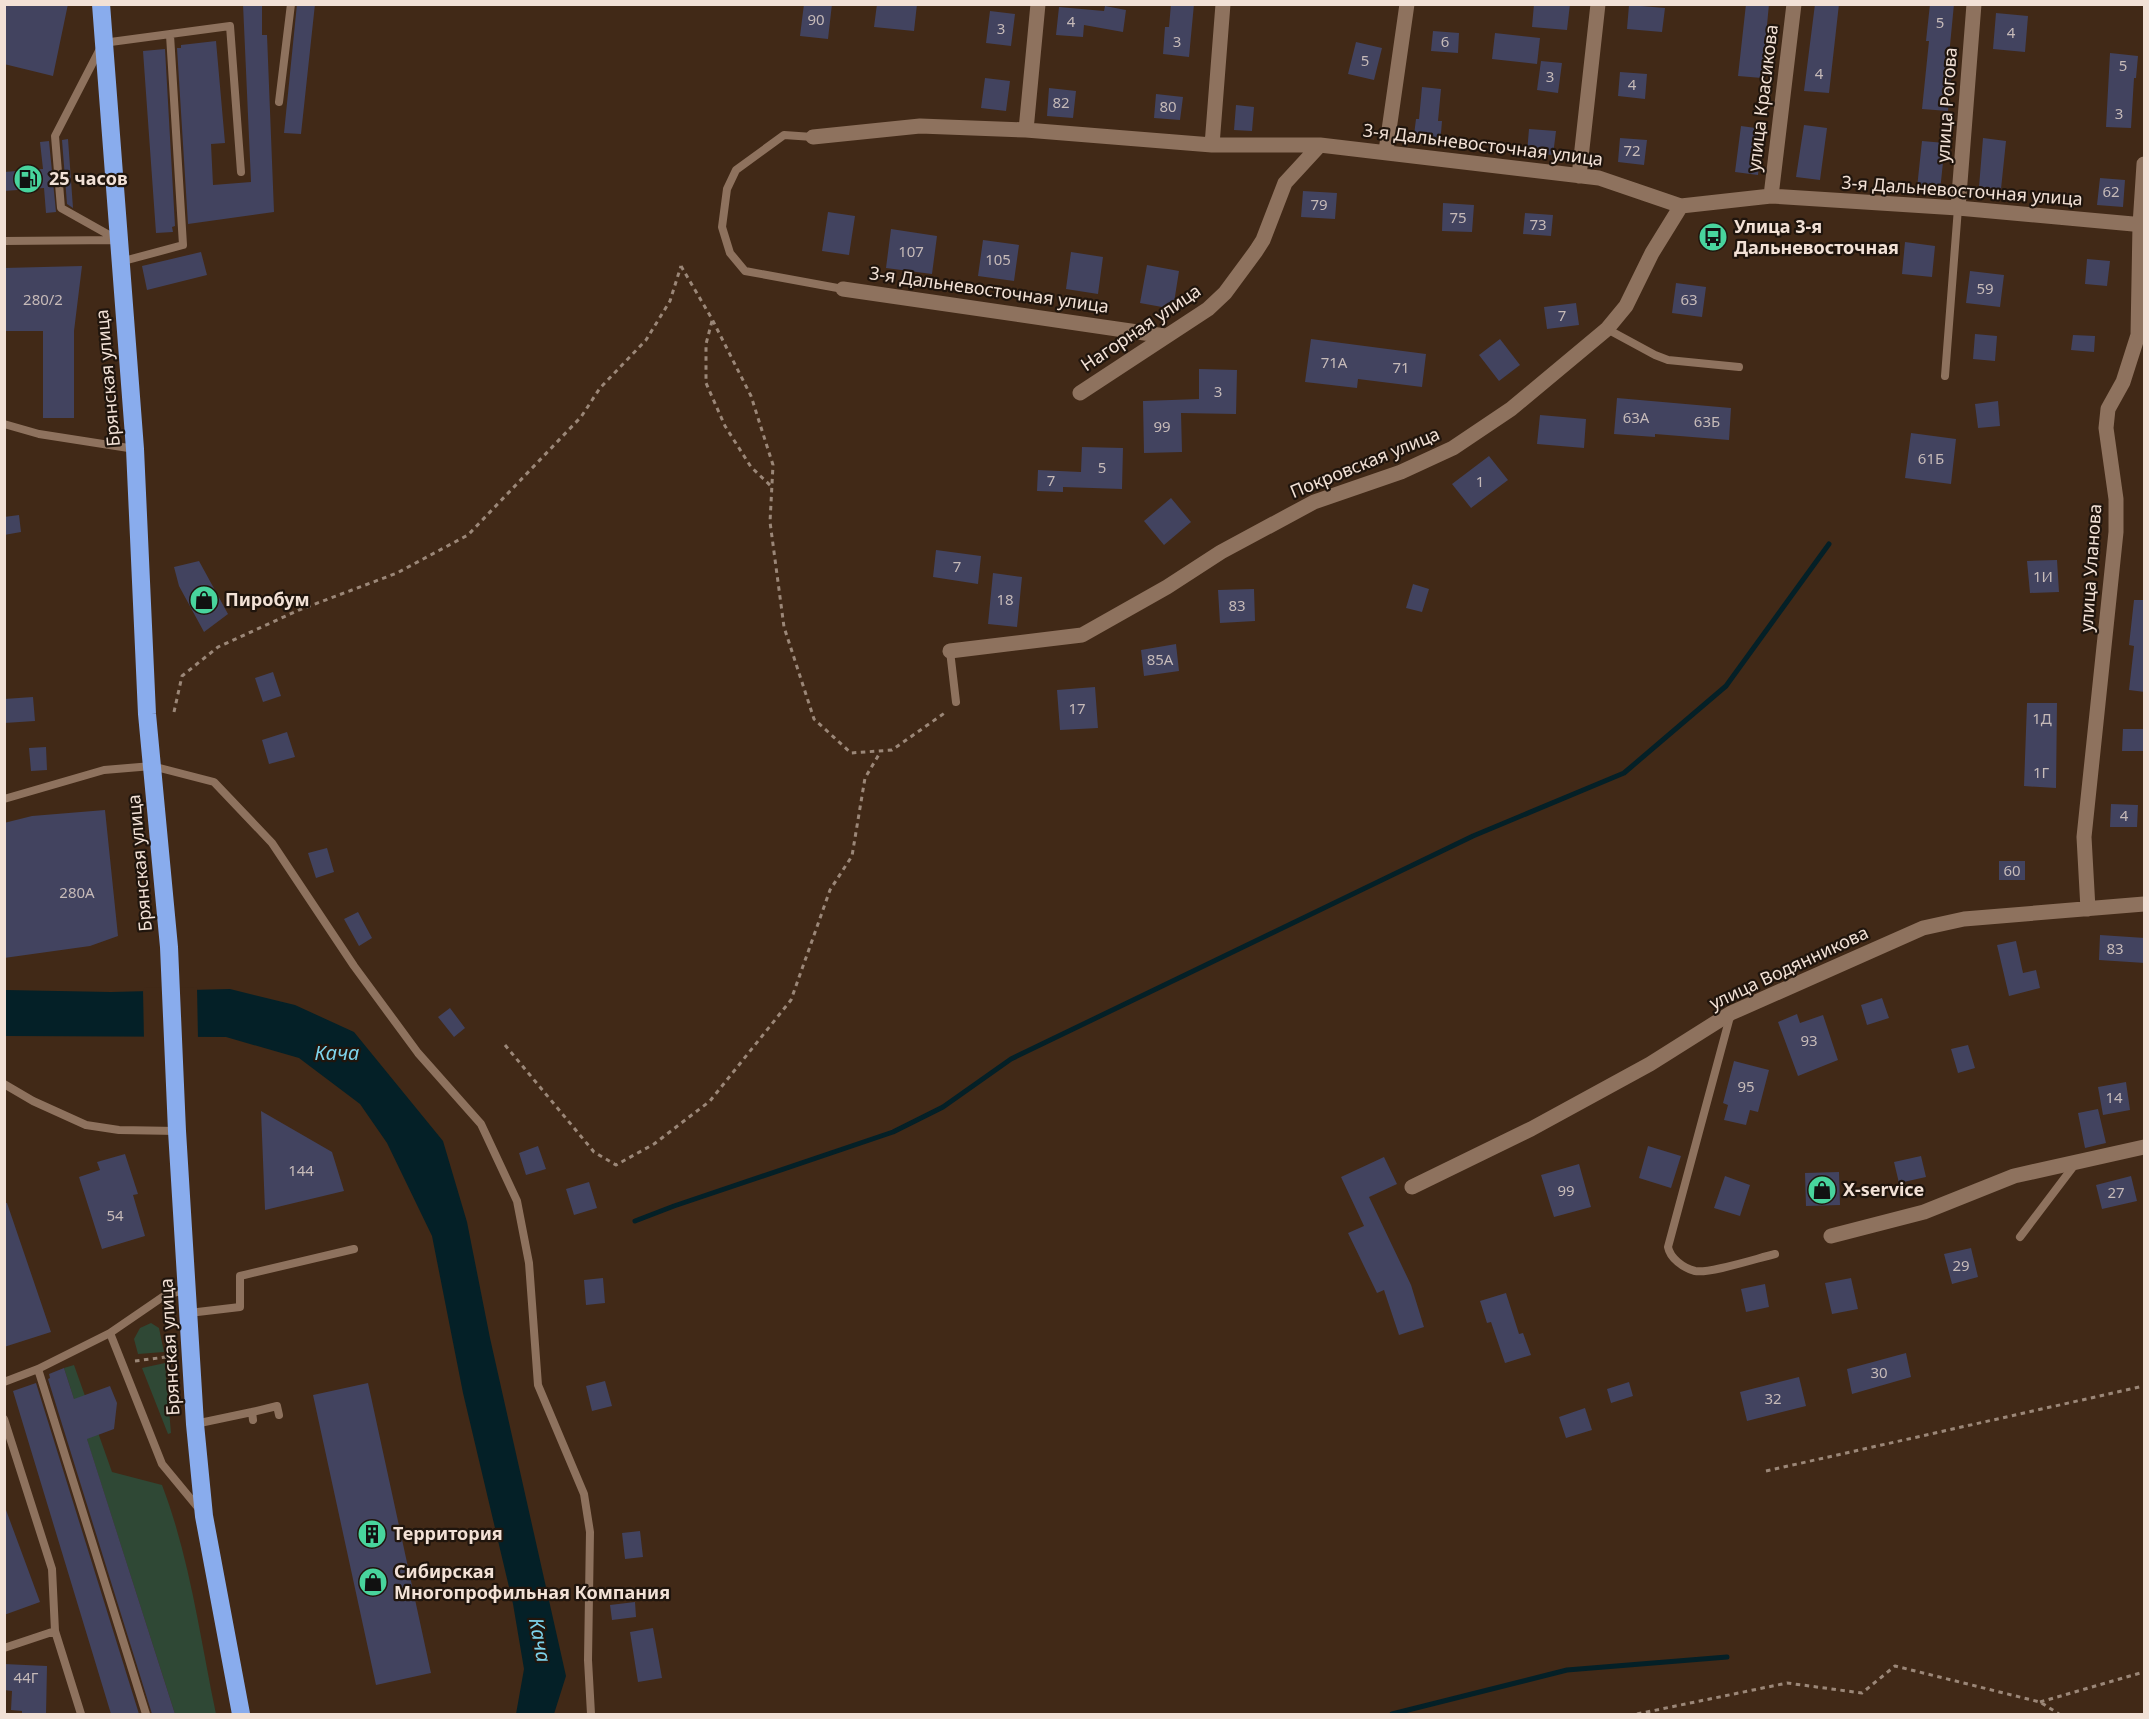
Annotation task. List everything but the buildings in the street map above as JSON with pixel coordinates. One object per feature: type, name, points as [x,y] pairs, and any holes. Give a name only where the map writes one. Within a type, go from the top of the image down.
[{"type":"highway","name":"Брянская улица","points":[[101,4],[135,449],[147,714],[169,947],[177,1131],[195,1424],[204,1516],[241,1714]]},
{"type":"street","points":[[1026,129],[1038,4]]},
{"type":"street","points":[[1212,145],[1223,4]]},
{"type":"street","points":[[1386,151],[1407,4]]},
{"type":"street","points":[[1579,176],[1598,4]]},
{"type":"street","name":"улица Красикова","points":[[1771,196],[1794,4]]},
{"type":"street","name":"улица Рогова","points":[[1958,208],[1974,4]]},
{"type":"street","name":"3-я Дальневосточная улица","points":[[813,136],[920,126],[1026,129],[1212,145],[1320,145],[1599,178],[1681,206],[1771,196],[1958,208],[2142,225]]},
{"type":"street","name":"Нагорная улица","points":[[1080,393],[1208,309],[1225,293],[1263,240],[1285,183],[1320,145]]},
{"type":"street","name":"улица Уланова","points":[[2088,909],[2084,837],[2116,532],[2116,499],[2106,428],[2108,409],[2123,382],[2138,335],[2145,164]]},
{"type":"street","name":"Покровская улица","points":[[950,651],[1072,637],[1088,632],[1167,587],[1221,552],[1314,502],[1401,472],[1453,448],[1511,409],[1607,329],[1626,306],[1652,254],[1681,206]]},
{"type":"street","name":"3-я Дальневосточная улица","points":[[843,289],[1165,336]]},
{"type":"street","name":"улица Водянникова","points":[[1412,1187],[1541,1124],[1650,1064],[1731,1013],[1923,928],[1964,919],[2145,904]]},
{"type":"street","points":[[1831,1236],[1924,1212],[2014,1176],[2145,1147]]},
{"type":"lane","points":[[279,102],[291,4]]},
{"type":"lane","points":[[119,240],[61,208],[55,136],[103,43],[230,26],[242,172]]},
{"type":"lane","points":[[120,262],[183,245],[170,35]]},
{"type":"lane","points":[[813,136],[784,135],[736,170],[727,189],[722,227],[730,253],[745,271],[843,289]]},
{"type":"lane","points":[[1945,376],[1958,208]]},
{"type":"lane","points":[[4,241],[119,240]]},
{"type":"lane","points":[[1607,329],[1668,360],[1739,367]]},
{"type":"lane","points":[[4,424],[39,434],[135,449]]},
{"type":"lane","points":[[950,651],[956,702]]},
{"type":"lane","points":[[4,799],[104,770],[153,766],[214,782],[272,843],[354,966],[418,1053],[481,1124],[517,1201],[529,1263],[538,1385],[584,1494],[590,1532],[588,1659],[591,1714]]},
{"type":"lane","points":[[1731,1013],[1668,1247],[1669,1254],[1684,1267],[1697,1272],[1774,1254]]},
{"type":"lane","points":[[4,1084],[33,1101],[86,1125],[119,1130],[177,1131]]},
{"type":"lane","points":[[2020,1237],[2077,1162]]},
{"type":"lane","points":[[189,1313],[240,1307],[240,1276],[354,1249]]},
{"type":"lane","points":[[4,1382],[38,1369],[110,1333],[164,1296],[188,1289]]},
{"type":"lane","points":[[110,1333],[162,1464],[204,1516]]},
{"type":"lane","points":[[38,1369],[146,1714]]},
{"type":"lane","points":[[195,1424],[253,1416],[277,1406],[279,1415]]},
{"type":"lane","points":[[4,1419],[52,1569],[55,1631],[81,1714]]},
{"type":"lane","points":[[4,1648],[55,1631]]},
{"type":"path","points":[[174,712],[182,676],[218,647],[299,610],[397,573],[468,535],[565,435],[600,388],[646,340],[670,301],[681,266],[712,319],[751,396],[773,465],[770,522],[783,627],[814,718],[851,753],[892,750],[942,717],[956,702]]},
{"type":"path","points":[[712,319],[706,344],[706,383],[725,426],[751,467],[772,487]]},
{"type":"path","points":[[505,1046],[594,1152],[616,1165],[654,1144],[710,1101],[791,1000],[830,890],[852,856],[865,778],[881,751]]},
{"type":"path","points":[[140,1360],[166,1357]]},
{"type":"path","points":[[1766,1472],[2145,1386]]},
{"type":"path","points":[[1637,1714],[1786,1683],[1862,1693],[1896,1666],[2040,1702],[2059,1714]]},
{"type":"path","points":[[2040,1702],[2145,1672]]},
{"type":"green space","points":[[151,1323],[159,1328],[164,1352],[138,1354],[134,1339],[140,1328]]},
{"type":"green space","points":[[165,1363],[171,1433],[168,1434],[142,1368]]},
{"type":"green space","points":[[74,1365],[112,1472],[162,1485],[180,1541],[194,1598],[216,1714],[175,1714],[64,1368]]},
{"type":"water","name":"Кача","points":[[230,989],[295,1005],[354,1032],[443,1141],[467,1222],[490,1338],[566,1676],[554,1714],[516,1714],[524,1669],[513,1604],[463,1393],[432,1236],[387,1143],[360,1104],[299,1058],[226,1037],[5,1036],[5,990],[111,992]]},
{"type":"pier","points":[[197,987],[198,1040],[144,1040],[143,988]]},
{"type":"waterway","points":[[635,1221],[893,1132],[943,1107],[1011,1059],[1473,836],[1624,773],[1726,686],[1829,544]]},
{"type":"waterway","points":[[1392,1714],[1567,1670],[1727,1657]]},
{"type":"place","name":"25 часов","points":[[28,179]]},
{"type":"place","name":"Улица 3-я Дальневосточная","points":[[1713,237]]},
{"type":"place","name":"Пиробум","points":[[204,600]]},
{"type":"place","name":"X-service","points":[[1822,1190]]},
{"type":"place","name":"Территория","points":[[372,1534]]},
{"type":"place","name":"Сибирская Многопрофильная Компания","points":[[373,1582]]}]
